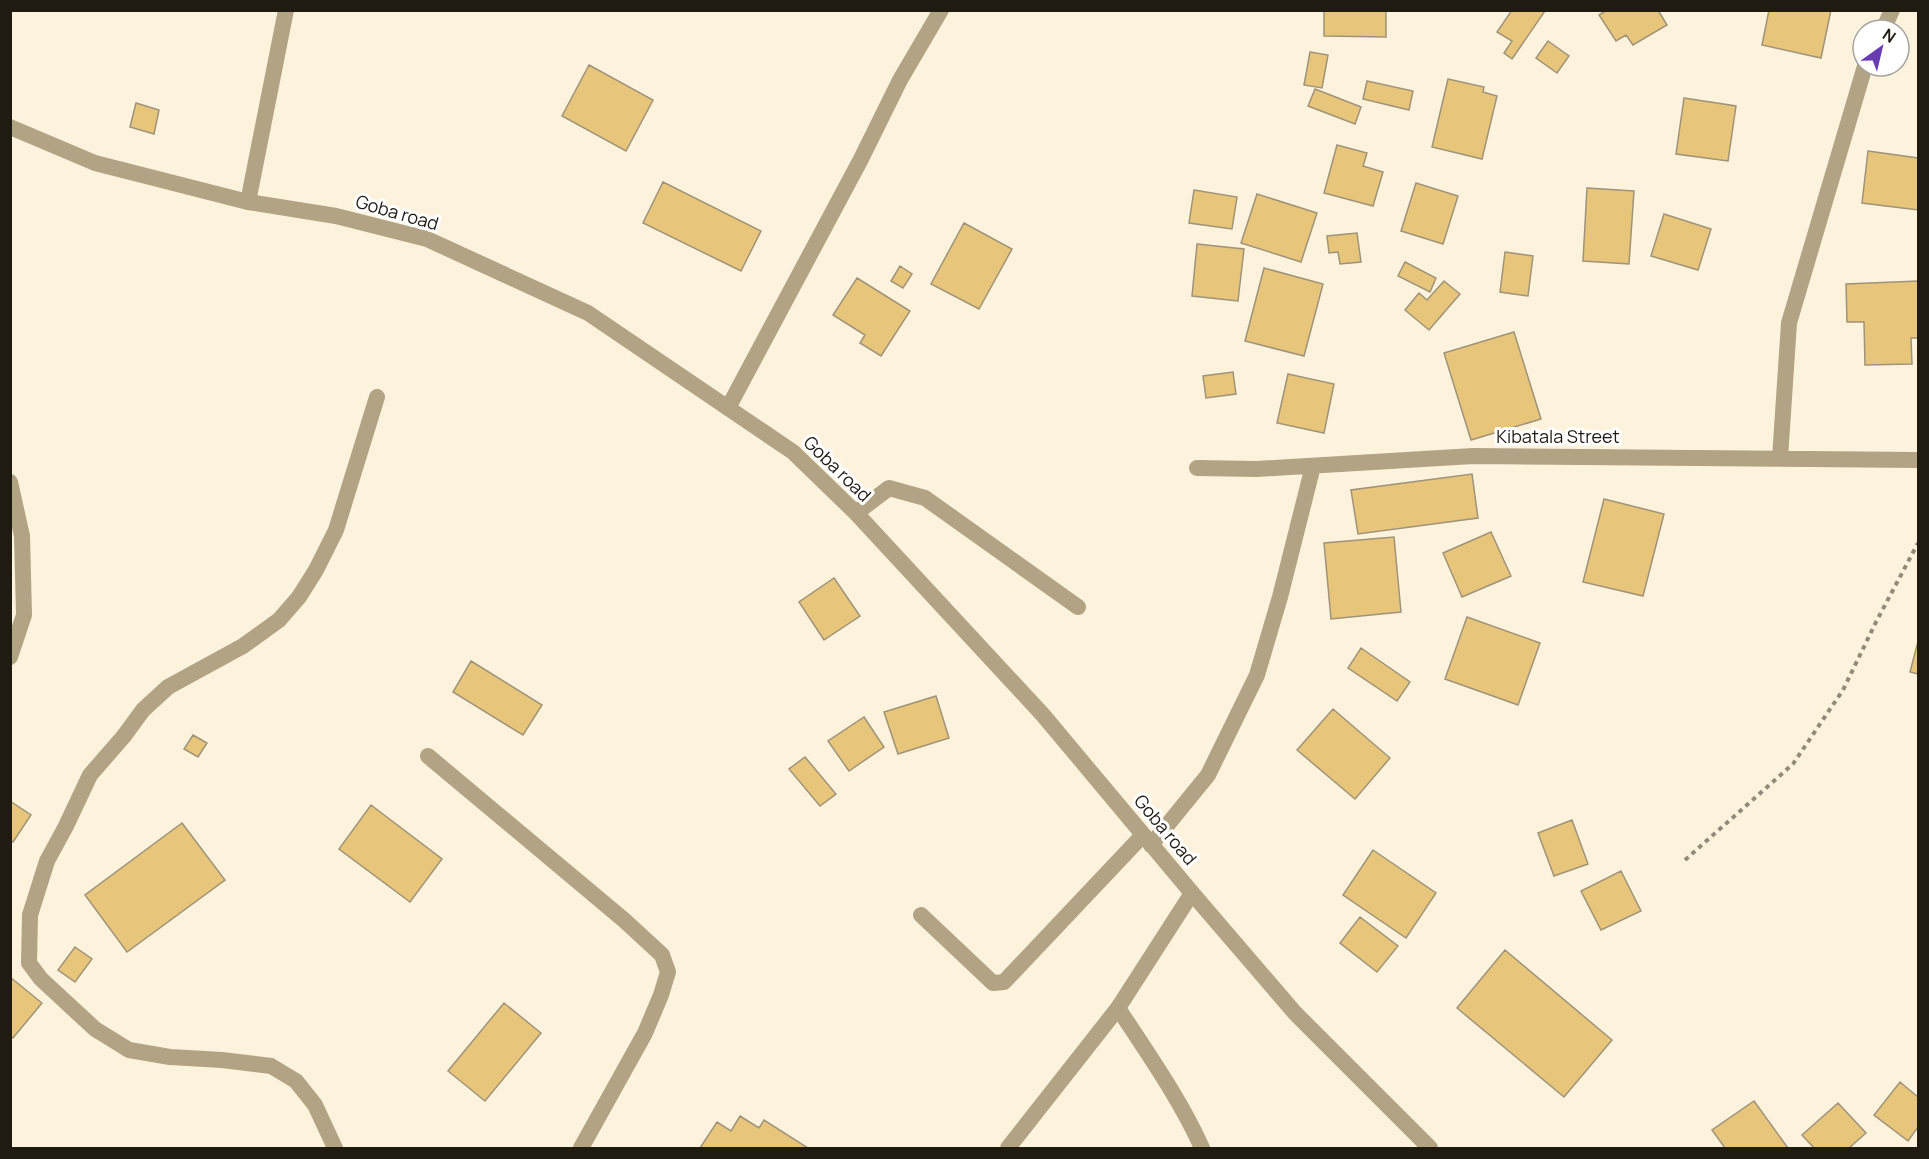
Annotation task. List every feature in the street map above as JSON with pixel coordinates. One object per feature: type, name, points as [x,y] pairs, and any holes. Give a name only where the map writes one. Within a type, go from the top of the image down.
[{"type":"street","points":[[248,202],[286,10]]},
{"type":"street","points":[[728,408],[861,159],[900,80],[941,10]]},
{"type":"street","points":[[1780,458],[1789,322],[1861,78]]},
{"type":"street","name":"Goba road","points":[[10,127],[95,163],[248,202],[336,216],[427,239],[588,313],[794,452],[856,513],[1043,714],[1294,1013],[1430,1149]]},
{"type":"street","points":[[335,1149],[315,1105],[296,1081],[271,1066],[170,1057],[129,1050],[95,1029],[41,979],[29,963],[30,915],[47,861],[90,774],[124,736],[143,710],[168,687],[243,646],[279,620],[299,597],[336,530],[377,397]]},
{"type":"street","name":"Kibatala Street","points":[[1197,468],[1257,470],[1473,456],[1918,460]]},
{"type":"street","points":[[921,915],[993,983],[1004,982],[1147,840],[1208,775],[1257,675],[1280,597],[1313,466]]},
{"type":"street","points":[[10,482],[22,536],[24,615],[10,657]]},
{"type":"street","points":[[856,513],[889,488],[925,498],[1078,607]]},
{"type":"street","points":[[428,756],[624,920],[662,955],[668,972],[661,995],[645,1033],[581,1149]]},
{"type":"street","points":[[1008,1149],[1119,1008],[1192,893]]},
{"type":"street","points":[[1119,1008],[1160,1072],[1195,1132],[1202,1149]]},
{"type":"path","points":[[1685,860],[1793,764],[1843,690],[1918,543]]},
{"type":"building","points":[[1324,10],[1386,10],[1386,37],[1324,36]]},
{"type":"building","points":[[1512,10],[1545,11],[1512,59],[1504,53],[1512,41],[1497,32]]},
{"type":"building","points":[[1607,10],[1658,10],[1667,25],[1633,45],[1626,35],[1616,41],[1599,15]]},
{"type":"building","points":[[1769,10],[1831,10],[1821,58],[1762,45]]},
{"type":"building","points":[[1548,41],[1569,56],[1557,73],[1536,58]]},
{"type":"building","points":[[1310,52],[1328,55],[1322,88],[1304,85]]},
{"type":"building","points":[[589,65],[653,100],[626,151],[562,116]]},
{"type":"building","points":[[1448,79],[1484,87],[1483,92],[1497,96],[1482,159],[1432,147]]},
{"type":"building","points":[[1367,81],[1413,91],[1409,110],[1363,99]]},
{"type":"building","points":[[1315,89],[1361,107],[1355,124],[1308,106]]},
{"type":"building","points":[[1684,98],[1736,106],[1728,161],[1676,154]]},
{"type":"building","points":[[136,103],[159,110],[154,134],[130,127]]},
{"type":"building","points":[[1337,145],[1367,153],[1363,166],[1383,172],[1373,206],[1324,193]]},
{"type":"building","points":[[1868,151],[1918,158],[1918,210],[1862,203]]},
{"type":"building","points":[[663,182],[761,231],[741,271],[643,223]]},
{"type":"building","points":[[1416,183],[1458,196],[1443,244],[1401,231]]},
{"type":"building","points":[[1587,188],[1634,191],[1629,264],[1583,261]]},
{"type":"building","points":[[1194,190],[1237,197],[1232,229],[1189,223]]},
{"type":"building","points":[[1257,194],[1317,213],[1301,262],[1241,243]]},
{"type":"building","points":[[1664,214],[1711,229],[1698,270],[1651,256]]},
{"type":"building","points":[[964,223],[1012,249],[979,309],[931,284]]},
{"type":"building","points":[[1357,233],[1361,262],[1340,264],[1338,252],[1329,253],[1327,236]]},
{"type":"building","points":[[1197,244],[1244,249],[1238,301],[1192,296]]},
{"type":"building","points":[[1505,252],[1533,256],[1528,296],[1500,292]]},
{"type":"building","points":[[1405,262],[1436,278],[1430,292],[1398,276]]},
{"type":"building","points":[[900,266],[912,274],[903,288],[891,281]]},
{"type":"building","points":[[1264,268],[1323,284],[1304,356],[1245,341]]},
{"type":"building","points":[[857,278],[910,311],[881,356],[860,343],[865,335],[833,315]]},
{"type":"building","points":[[1444,281],[1460,294],[1429,330],[1405,310],[1419,293],[1427,300]]},
{"type":"building","points":[[1918,281],[1918,338],[1911,338],[1912,364],[1865,365],[1864,322],[1847,322],[1846,284]]},
{"type":"building","points":[[1514,332],[1541,419],[1471,440],[1444,353]]},
{"type":"building","points":[[1233,372],[1236,394],[1206,398],[1203,376]]},
{"type":"building","points":[[1288,374],[1334,384],[1324,433],[1277,423]]},
{"type":"building","points":[[1472,474],[1478,518],[1358,534],[1351,490]]},
{"type":"building","points":[[1604,499],[1664,514],[1643,596],[1583,582]]},
{"type":"building","points":[[1491,532],[1511,576],[1462,597],[1443,553]]},
{"type":"building","points":[[1394,537],[1401,612],[1331,619],[1324,543]]},
{"type":"building","points":[[834,578],[860,616],[824,640],[799,602]]},
{"type":"building","points":[[1467,617],[1540,643],[1518,705],[1445,679]]},
{"type":"building","points":[[1918,646],[1918,674],[1910,672]]},
{"type":"building","points":[[1361,648],[1410,682],[1397,701],[1348,668]]},
{"type":"building","points":[[471,661],[542,705],[523,735],[453,692]]},
{"type":"building","points":[[936,696],[949,738],[898,754],[884,712]]},
{"type":"building","points":[[1333,709],[1390,758],[1355,799],[1297,750]]},
{"type":"building","points":[[864,717],[884,747],[849,771],[828,741]]},
{"type":"building","points":[[193,735],[207,743],[198,757],[184,749]]},
{"type":"building","points":[[805,757],[836,794],[820,806],[789,769]]},
{"type":"building","points":[[10,801],[31,815],[13,842],[10,841]]},
{"type":"building","points":[[371,805],[442,859],[410,902],[339,849]]},
{"type":"building","points":[[1572,820],[1588,864],[1554,876],[1538,833]]},
{"type":"building","points":[[182,823],[225,880],[127,952],[85,895]]},
{"type":"building","points":[[1373,850],[1436,893],[1406,938],[1343,895]]},
{"type":"building","points":[[1621,871],[1641,911],[1601,930],[1581,891]]},
{"type":"building","points":[[1360,917],[1398,946],[1377,972],[1340,943]]},
{"type":"building","points":[[75,947],[92,959],[75,982],[58,970]]},
{"type":"building","points":[[1505,950],[1612,1040],[1564,1097],[1457,1008]]},
{"type":"building","points":[[10,977],[42,1003],[13,1038],[10,1036]]},
{"type":"building","points":[[504,1003],[541,1033],[485,1101],[448,1071]]},
{"type":"building","points":[[1900,1082],[1918,1097],[1918,1127],[1908,1141],[1874,1115]]},
{"type":"building","points":[[1754,1101],[1788,1148],[1725,1148],[1712,1130]]},
{"type":"building","points":[[1838,1103],[1866,1133],[1849,1148],[1814,1148],[1802,1135]]},
{"type":"building","points":[[740,1116],[759,1128],[764,1120],[808,1148],[700,1148],[717,1122],[731,1131]]}]
